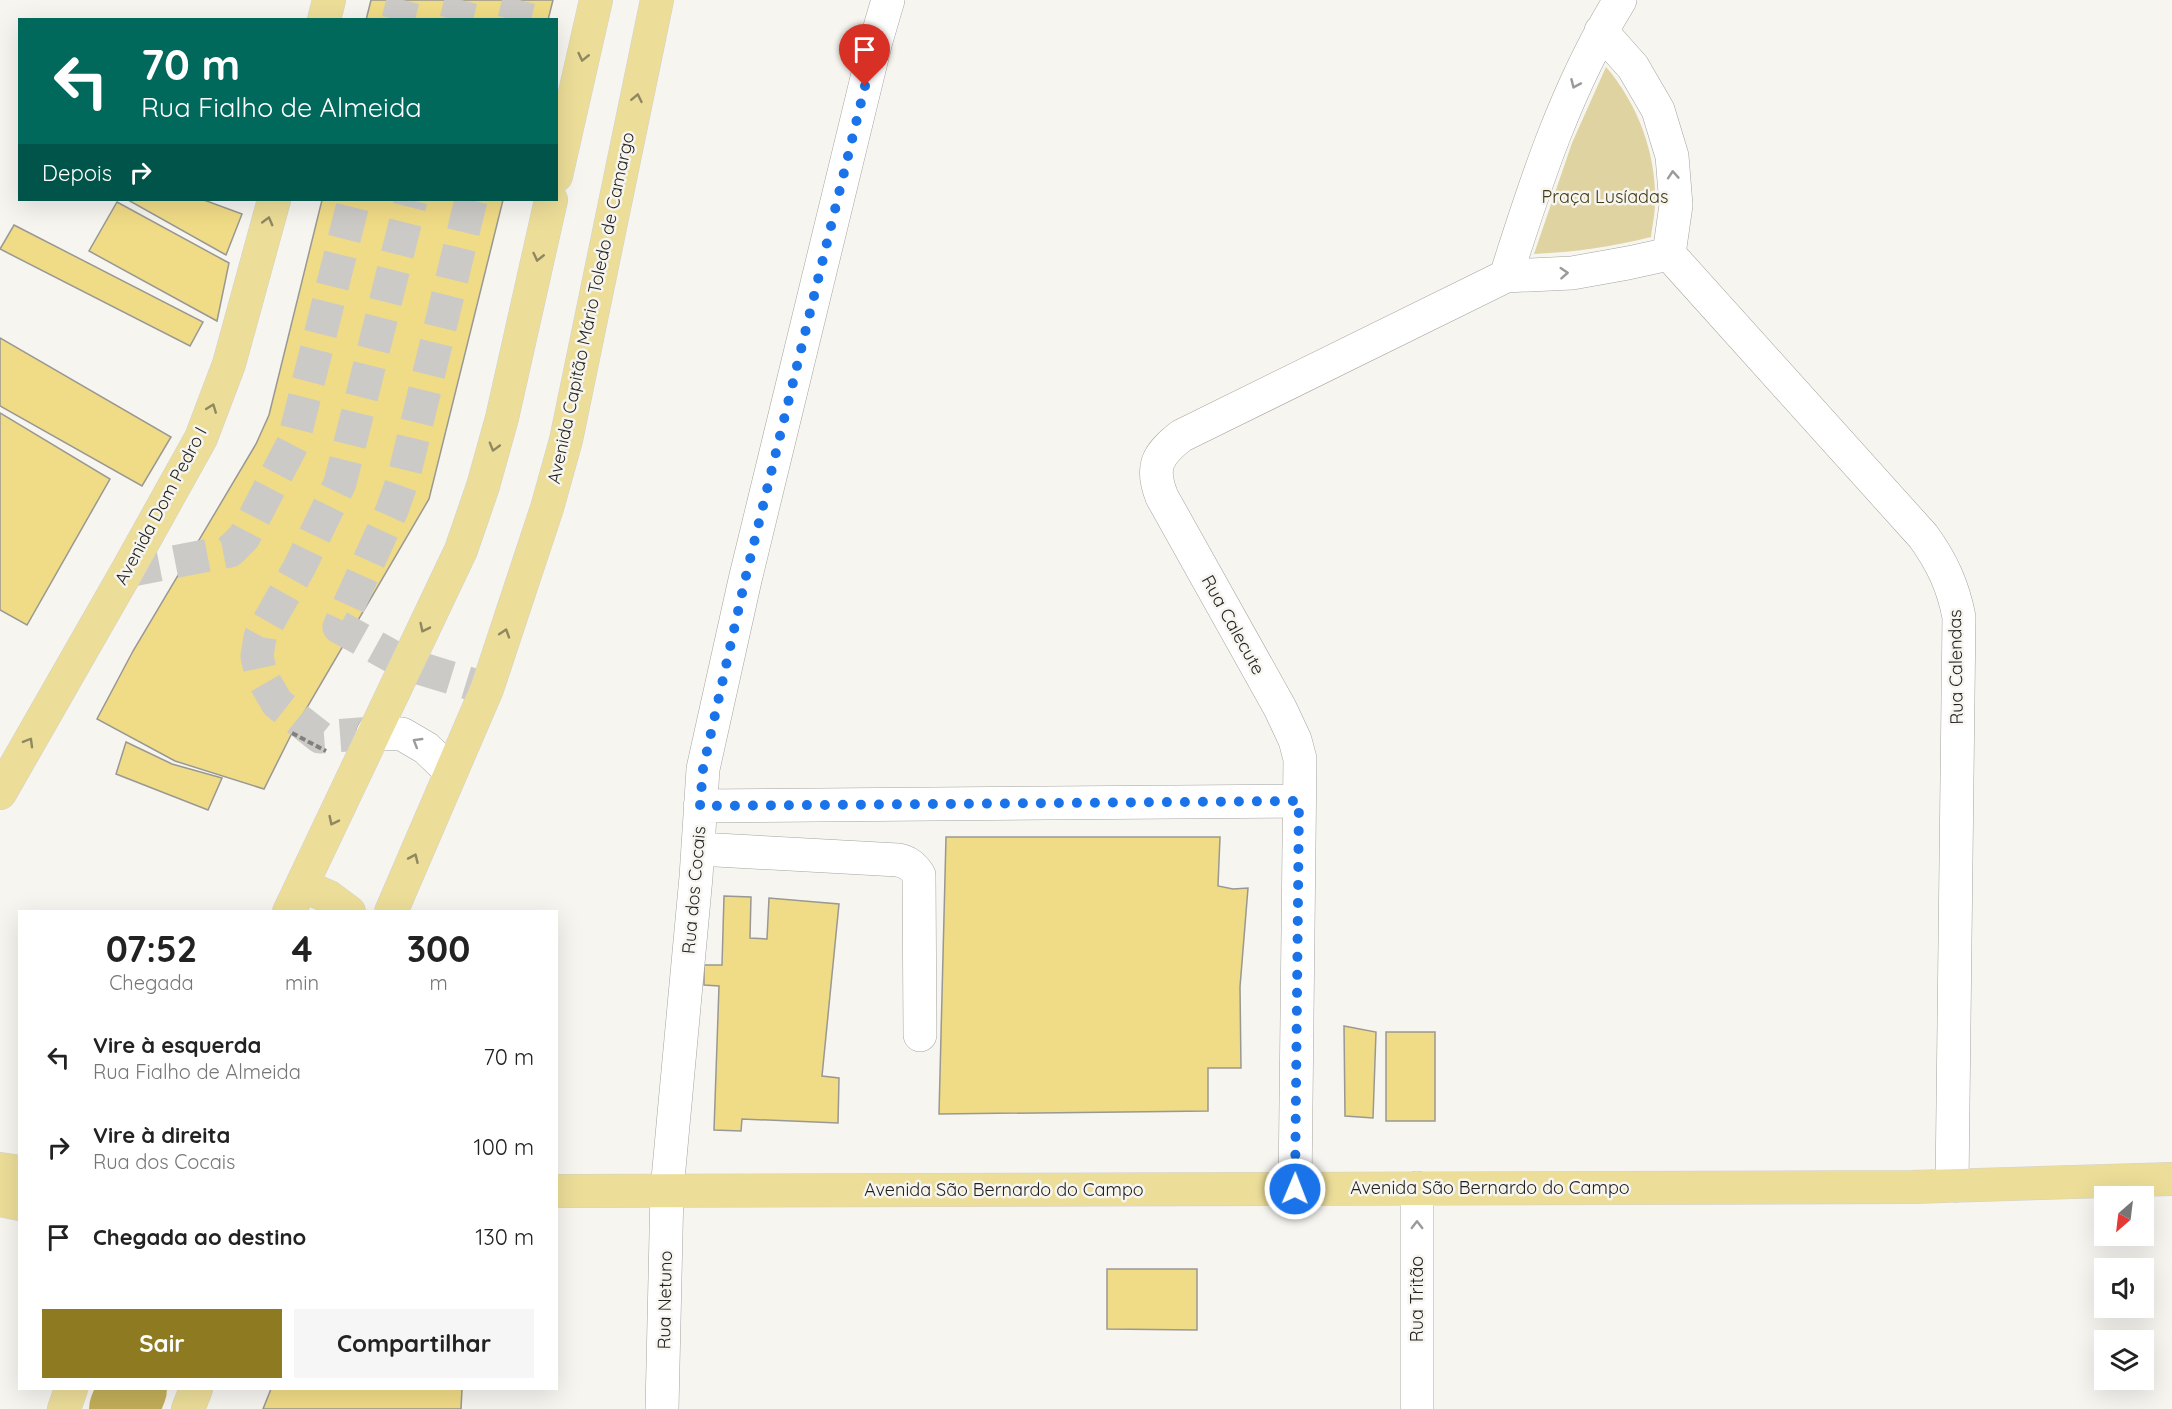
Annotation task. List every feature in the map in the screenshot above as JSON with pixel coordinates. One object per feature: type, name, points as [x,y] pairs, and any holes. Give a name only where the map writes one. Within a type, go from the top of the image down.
[{"type":"main road","points":[[324,18],[329,0]]},
{"type":"main road","points":[[558,167],[596,0]]},
{"type":"main road","name":"Avenida Capitão Mário Toledo de Camargo","points":[[392,910],[487,689],[543,519],[566,440],[657,0]]},
{"type":"main road","name":"Avenida Dom Pedro I","points":[[0,793],[201,438],[229,364],[274,201]]},
{"type":"main road","points":[[346,910],[329,897],[296,899],[461,550],[483,486],[502,418],[551,201]]},
{"type":"main road","points":[[0,1169],[18,1172]]},
{"type":"main road","name":"Avenida São Bernardo do Campo","points":[[558,1191],[1952,1186],[2172,1179]]},
{"type":"main road","points":[[0,1200],[18,1204]]},
{"type":"main road","points":[[64,1409],[71,1390]]},
{"type":"main road","points":[[188,1409],[196,1390]]},
{"type":"street","name":"Rua dos Cocais","points":[[667,1190],[698,849],[703,769],[745,580],[873,52],[888,0]]},
{"type":"street","points":[[1600,31],[1633,67],[1658,110],[1672,156],[1676,205],[1668,254],[1628,264],[1572,273],[1506,276],[1553,135],[1600,31],[1620,0]]},
{"type":"street","name":"Rua Calendas","points":[[1668,254],[1923,536],[1939,558],[1954,590],[1959,617],[1952,1186]]},
{"type":"street","name":"Rua Calecute","points":[[1295,1189],[1300,759],[1295,740],[1280,708],[1162,497],[1156,481],[1156,464],[1166,448],[1181,436],[1506,276]]},
{"type":"street","points":[[373,733],[402,734],[426,748],[452,772]]},
{"type":"street","points":[[700,806],[1299,801]]},
{"type":"street","points":[[698,849],[908,862],[919,875],[920,1035]]},
{"type":"street","name":"Rua Tritão","points":[[1417,1188],[1417,1409]]},
{"type":"street","name":"Rua Netuno","points":[[662,1409],[667,1190]]},
{"type":"green space","name":"Praça Lusíadas","points":[[1606,67],[1636,114],[1649,149],[1655,186],[1651,237],[1622,244],[1534,254],[1572,143]]},
{"type":"building","points":[[371,0],[553,0],[548,18],[366,18]]},
{"type":"building","points":[[130,201],[207,201],[242,214],[226,255]]},
{"type":"building","points":[[322,201],[503,201],[429,499],[292,733],[264,789],[175,761],[97,719],[133,651],[256,444],[269,415]]},
{"type":"building","points":[[117,202],[229,263],[217,321],[89,251]]},
{"type":"building","points":[[14,225],[203,322],[190,346],[0,249]]},
{"type":"building","points":[[0,338],[171,437],[142,486],[0,406]]},
{"type":"building","points":[[0,413],[110,479],[27,625],[0,610]]},
{"type":"building","points":[[126,742],[172,764],[222,778],[208,810],[116,774]]},
{"type":"building","points":[[946,837],[1220,837],[1218,886],[1233,889],[1248,888],[1240,987],[1241,1068],[1208,1068],[1208,1111],[939,1114]]},
{"type":"building","points":[[724,896],[751,897],[750,938],[767,939],[769,898],[839,904],[822,1076],[839,1078],[838,1123],[742,1119],[741,1131],[714,1130],[719,986],[704,985],[704,965],[722,965]]},
{"type":"building","points":[[1344,1026],[1376,1032],[1373,1118],[1345,1116]]},
{"type":"building","points":[[1386,1032],[1435,1032],[1435,1121],[1386,1121]]},
{"type":"building","points":[[1107,1269],[1197,1269],[1197,1330],[1107,1329]]},
{"type":"building","points":[[271,1390],[462,1390],[461,1409],[263,1409]]},
{"type":"waterway","points":[[124,1409],[132,1390]]},
{"type":"tunnel","points":[[398,18],[403,0]]},
{"type":"tunnel","points":[[456,18],[461,0]]},
{"type":"tunnel","points":[[514,18],[519,0]]},
{"type":"tunnel","points":[[127,571],[230,551],[244,537],[293,443],[354,201]]},
{"type":"tunnel","points":[[373,733],[320,737],[277,703],[261,675],[257,656],[260,637],[300,566],[340,483],[411,201]]},
{"type":"tunnel","points":[[471,201],[404,476],[392,510],[339,627],[406,664],[487,689]]},
{"type":"route","points":[[865,86],[745,580],[703,769],[700,806],[1299,801],[1295,1189]]}]
